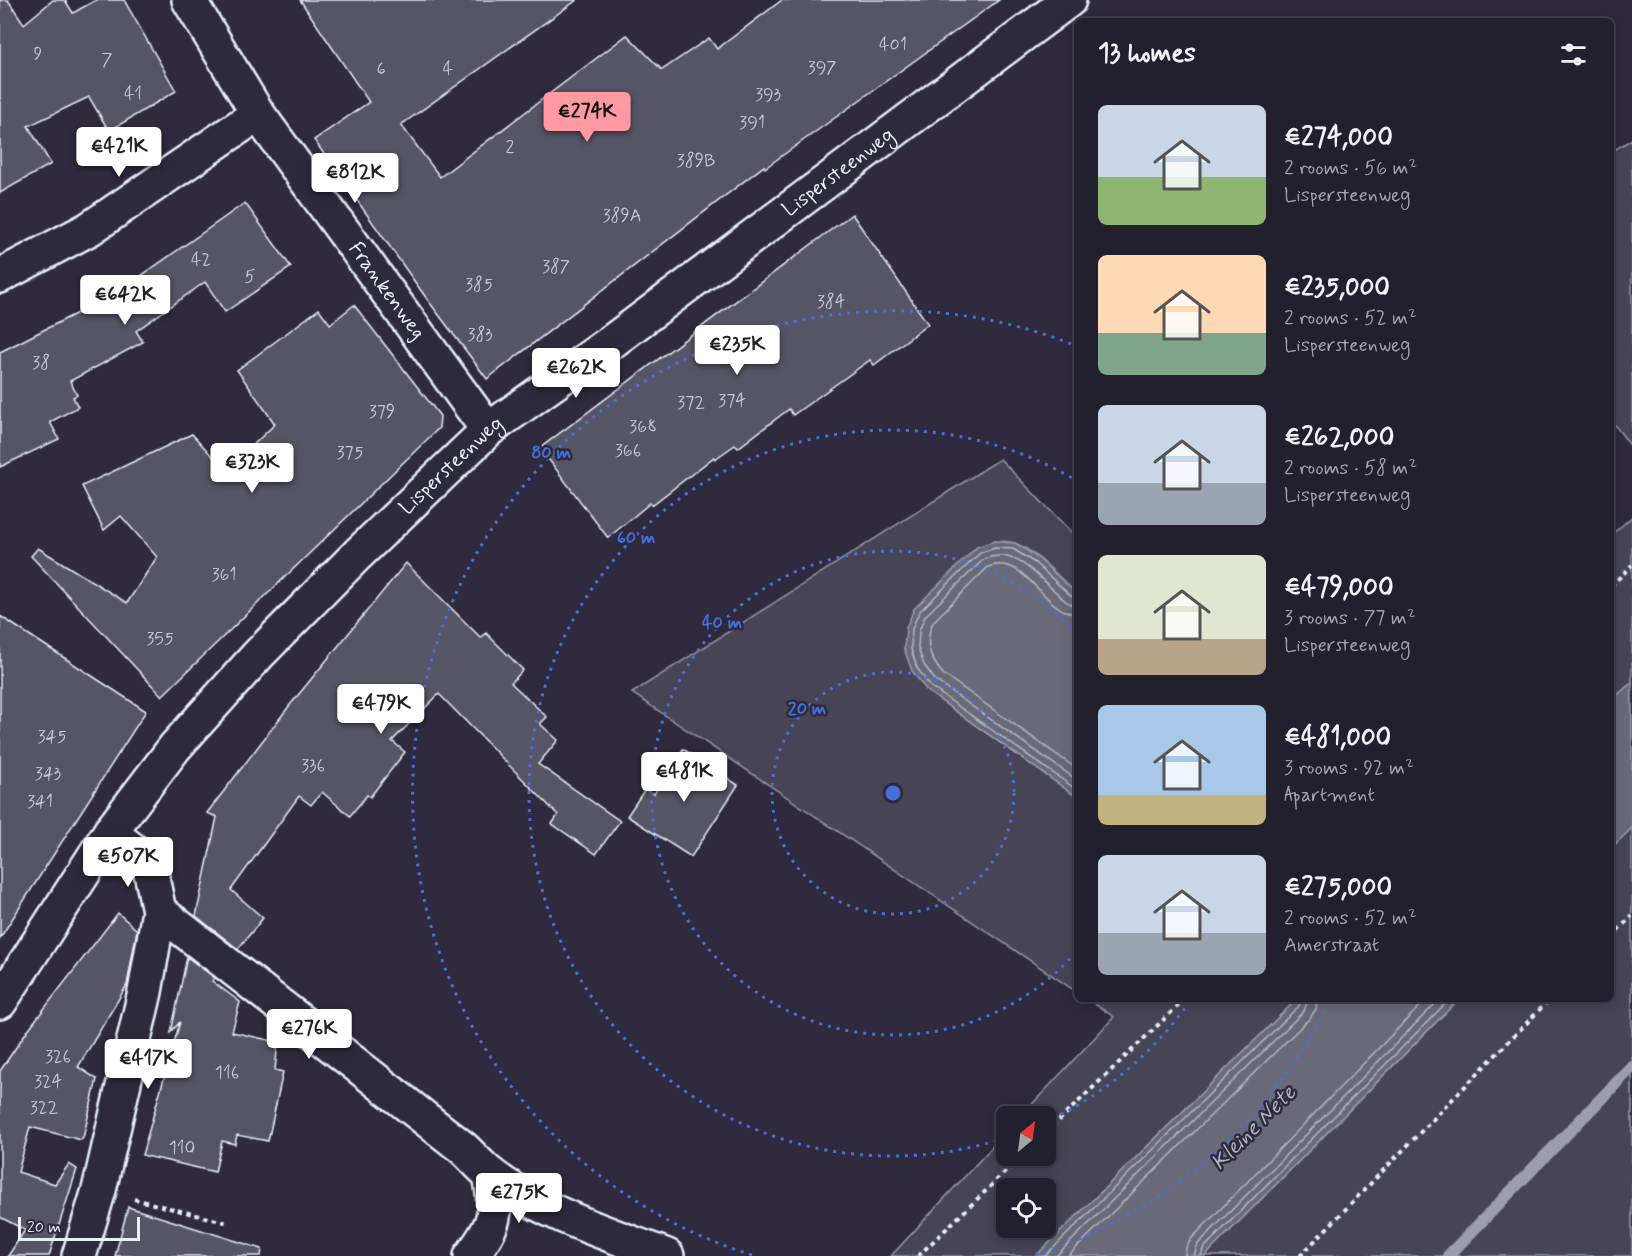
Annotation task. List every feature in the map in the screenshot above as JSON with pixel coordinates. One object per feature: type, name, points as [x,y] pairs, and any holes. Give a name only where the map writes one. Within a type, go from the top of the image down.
[{"type":"street","name":"Frankenweg","points":[[189,0],[258,114],[489,430]]},
{"type":"street","name":"Lispersteenweg","points":[[0,1002],[110,832],[175,747],[258,655],[358,554],[489,430],[614,340],[1069,0]]},
{"type":"street","points":[[0,276],[89,229],[258,114]]},
{"type":"street","points":[[79,1256],[99,1191],[145,992],[159,910],[148,863],[110,832]]},
{"type":"street","points":[[159,910],[463,1148],[490,1174],[565,1216],[667,1256]]},
{"type":"street","points":[[471,1256],[488,1235],[495,1217],[495,1197],[490,1174]]},
{"type":"path","points":[[1614,583],[1632,566]]},
{"type":"path","points":[[1614,934],[1632,916]]},
{"type":"path","points":[[1056,1123],[1182,1002]]},
{"type":"path","points":[[1300,1256],[1547,1002]]},
{"type":"path","points":[[918,1256],[1012,1166]]},
{"type":"path","points":[[99,1191],[228,1223]]},
{"type":"shaded area","points":[[1632,139],[1632,448],[1614,424],[1614,150]]},
{"type":"shaded area","points":[[1000,459],[1074,535],[1074,591],[1047,565],[1022,546],[1000,541],[977,547],[927,691],[1074,795],[1074,990],[632,693]]},
{"type":"shaded area","points":[[1632,517],[1632,682],[1614,698],[1614,532]]},
{"type":"shaded area","points":[[1632,828],[1632,1256],[1205,1256],[1456,1002],[1614,1002],[1614,845]]},
{"type":"shaded area","points":[[1092,1002],[1294,1002],[1056,1236],[1056,1178],[996,1178],[996,1238],[1054,1238],[1036,1256],[891,1256],[996,1143],[996,1166],[1056,1166],[1056,1106],[1030,1106],[1114,1017]]},
{"type":"water","points":[[994,541],[1015,543],[1039,559],[1074,591],[1074,795],[927,691],[912,671],[904,649],[906,628],[914,609],[977,547]]},
{"type":"water","points":[[1632,682],[1632,828],[1614,845],[1614,698]]},
{"type":"water","name":"Kleine Nete","points":[[1294,1002],[1456,1002],[1205,1256],[1036,1256]]},
{"type":"building","points":[[0,0],[8,0],[24,24],[53,0],[65,0],[73,13],[96,0],[124,0],[176,91],[109,131],[89,97],[28,126],[51,164],[0,193]]},
{"type":"building","points":[[300,0],[577,0],[401,125],[440,177],[627,35],[662,70],[709,38],[717,49],[782,0],[999,0],[765,168],[764,166],[487,379],[314,140],[369,102]]},
{"type":"building","points":[[245,203],[291,267],[225,312],[205,282],[136,331],[143,342],[70,381],[77,395],[73,397],[78,407],[50,422],[59,439],[0,467],[0,352],[115,294]]},
{"type":"building","points":[[852,214],[928,324],[874,365],[870,360],[793,415],[789,409],[738,448],[735,445],[715,459],[714,457],[652,505],[650,503],[608,538],[540,448]]},
{"type":"building","points":[[354,305],[440,416],[439,428],[162,696],[31,556],[38,548],[127,603],[157,557],[121,516],[104,530],[82,486],[192,434],[226,471],[275,424],[237,370],[319,309],[330,324]]},
{"type":"building","points":[[406,563],[481,638],[486,633],[523,670],[511,683],[547,717],[540,724],[558,740],[538,764],[620,821],[596,854],[552,824],[558,815],[439,694],[392,741],[405,752],[370,797],[367,795],[350,816],[322,792],[311,805],[299,796],[231,890],[263,918],[238,949],[196,916],[217,817],[207,813],[290,705]]},
{"type":"building","points":[[0,616],[146,711],[0,938]]},
{"type":"building","points":[[683,749],[738,785],[691,857],[627,816],[645,789],[654,794]]},
{"type":"building","points":[[118,913],[137,930],[127,985],[78,1067],[97,1079],[83,1138],[81,1140],[30,1127],[18,1172],[55,1184],[69,1164],[77,1169],[49,1256],[8,1256],[25,1230],[0,1217],[0,1071],[27,1031]]},
{"type":"building","points":[[187,957],[215,978],[212,981],[240,1002],[232,1032],[278,1042],[275,1070],[283,1072],[268,1141],[237,1135],[235,1144],[222,1141],[215,1172],[142,1155],[180,1022],[171,1032]]},
{"type":"building","points":[[128,1207],[262,1249],[261,1256],[115,1256]]},
{"type":"waterway","points":[[1448,1256],[1632,1067]]}]
